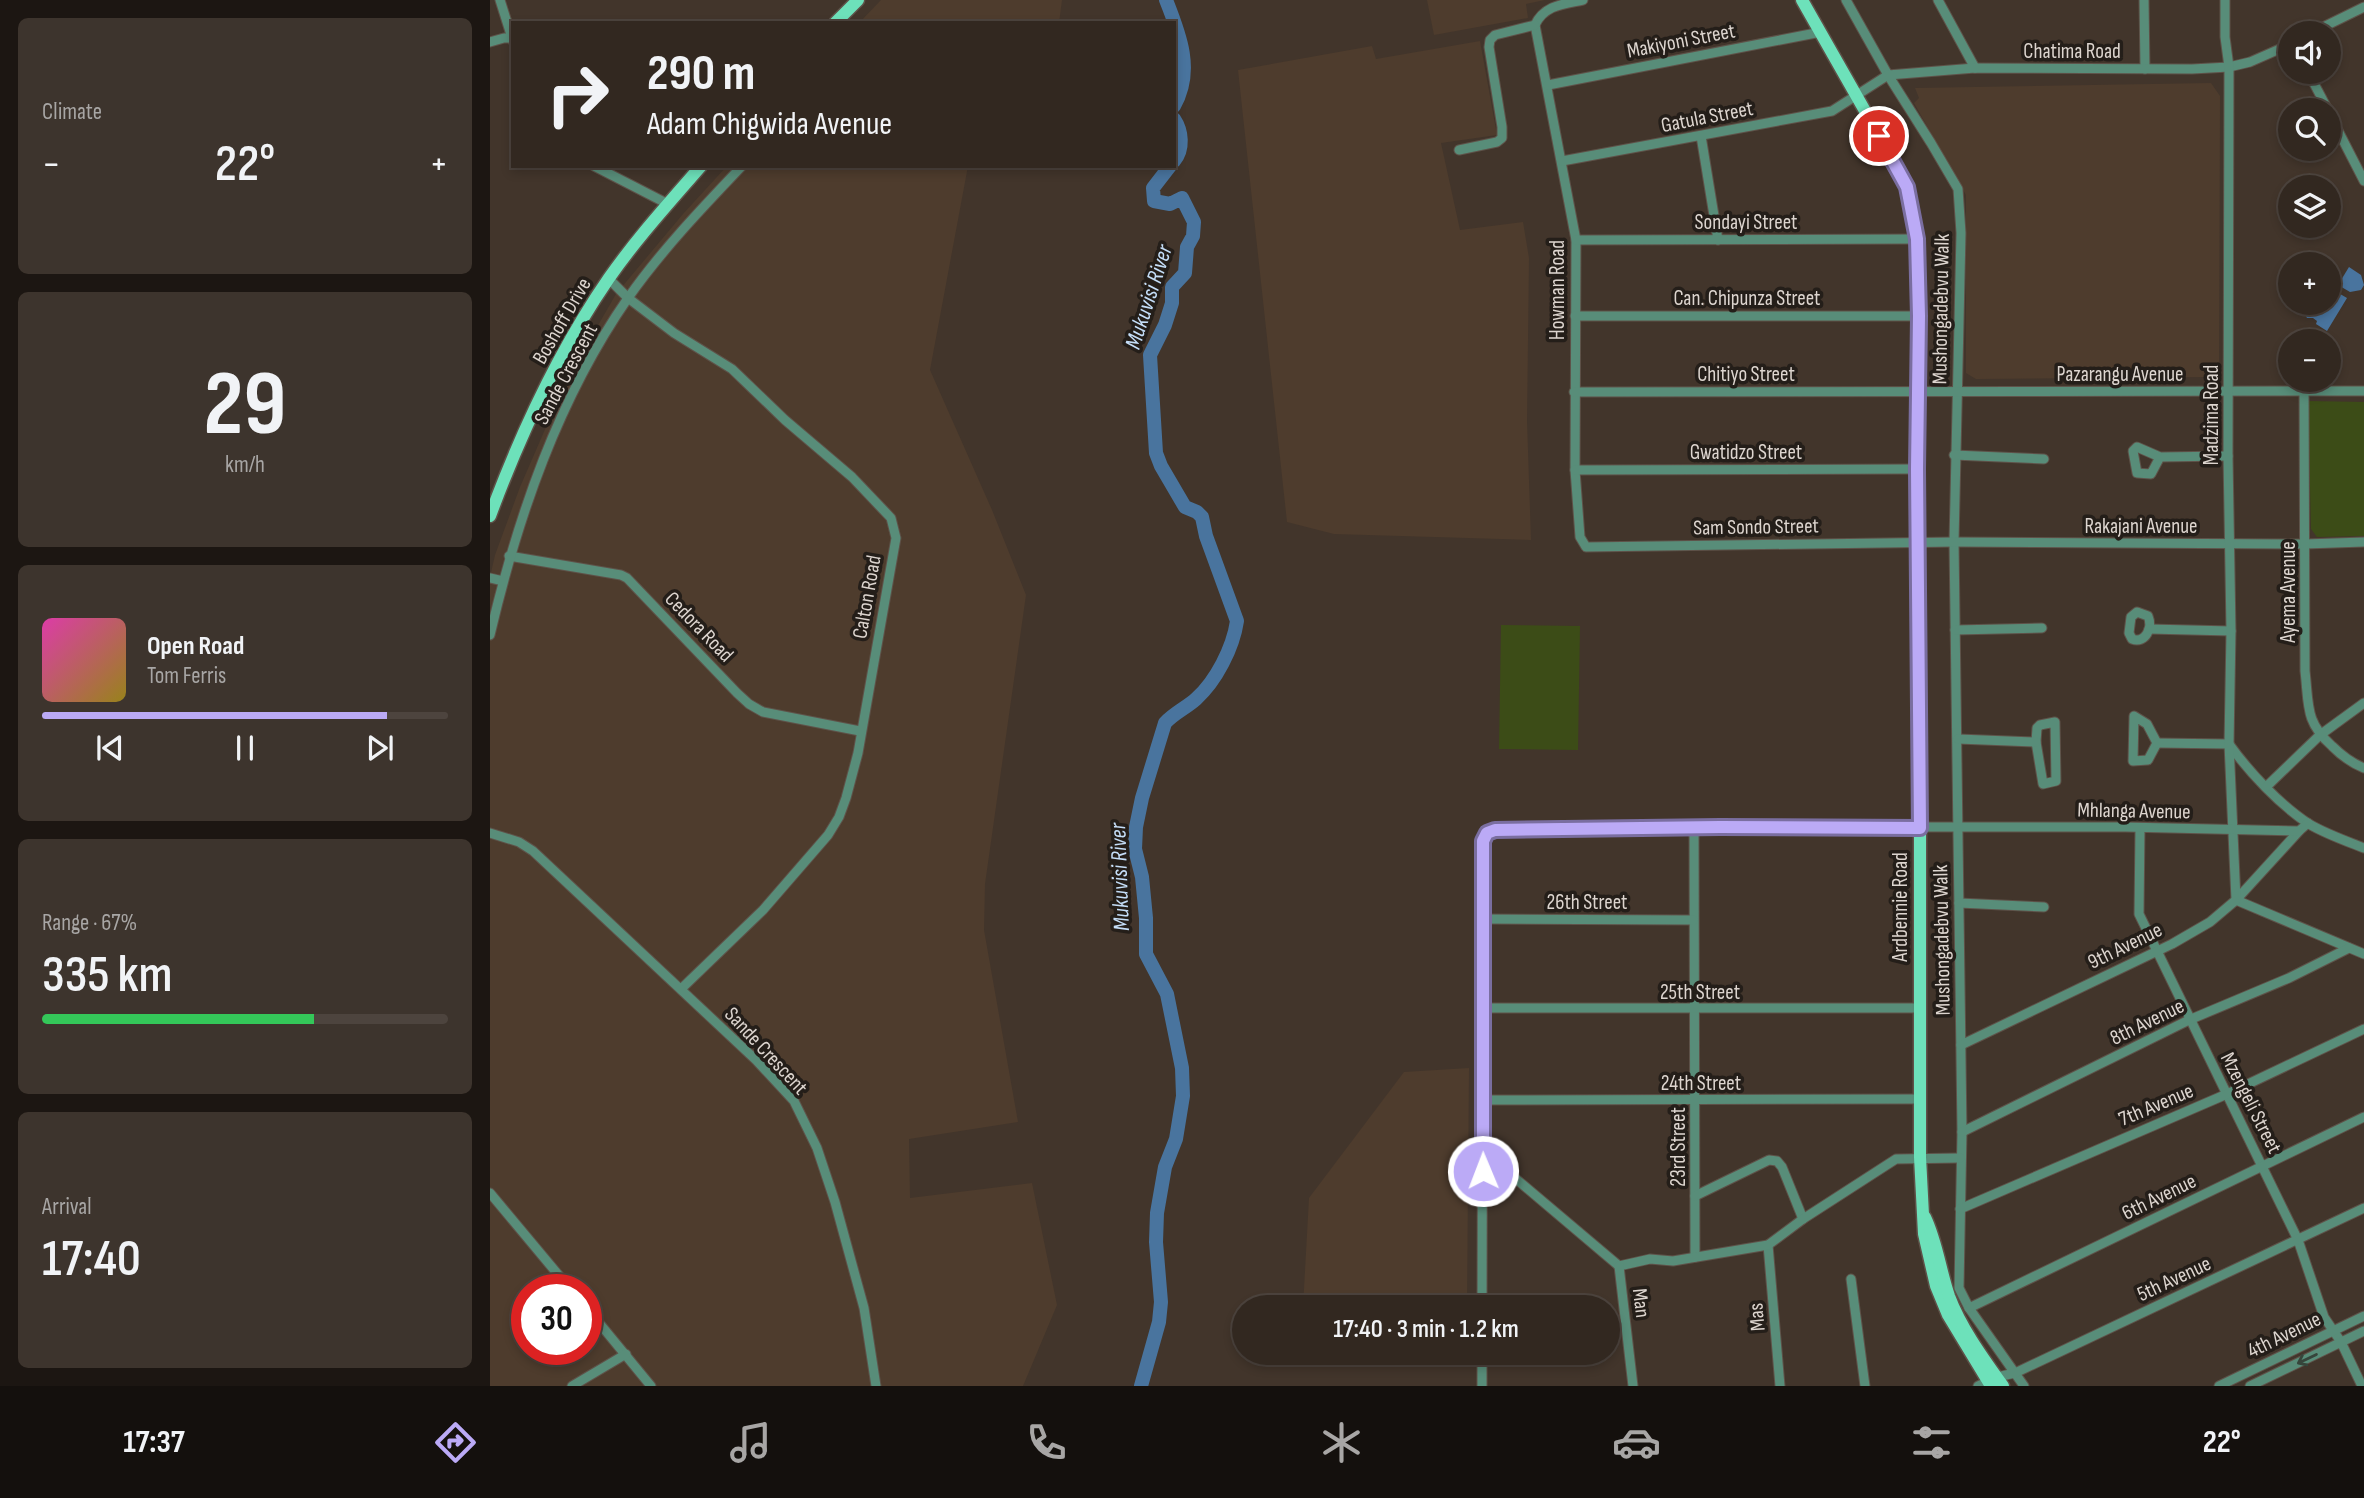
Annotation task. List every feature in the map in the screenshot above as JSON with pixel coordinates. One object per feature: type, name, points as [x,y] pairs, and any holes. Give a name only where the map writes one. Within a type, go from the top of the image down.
[{"type":"main road","points":[[837,21],[858,0]]},
{"type":"main road","name":"Ardbennie Road","points":[[1802,0],[1902,176],[1911,203],[1917,239],[1920,1157],[1924,1234],[1936,1286],[1957,1332],[1991,1383]]},
{"type":"main road","name":"Boshoff Drive","points":[[490,516],[522,435],[561,360],[609,279],[645,230],[699,168]]},
{"type":"street","points":[[500,0],[511,37]]},
{"type":"street","points":[[1459,150],[1497,142],[1502,138],[1490,40],[1495,34],[1535,25],[1551,7],[1583,0]]},
{"type":"street","name":"Mushongadebvu Walk","points":[[1846,0],[1959,193],[1961,233],[1954,455],[1962,1132],[1959,1288],[1969,1308],[2024,1386]]},
{"type":"street","points":[[1938,0],[1975,68]]},
{"type":"street","points":[[2144,0],[2145,69]]},
{"type":"street","name":"Madzima Road","points":[[2225,0],[2225,37],[2229,67],[2231,830]]},
{"type":"street","points":[[2335,21],[2364,7]]},
{"type":"street","name":"Howman Road","points":[[1535,25],[1576,240],[1575,470],[1580,537],[1586,547],[1594,547]]},
{"type":"street","name":"Makiyoni Street","points":[[1548,85],[1821,32]]},
{"type":"street","points":[[490,43],[504,38],[511,40]]},
{"type":"street","name":"Chatima Road","points":[[1856,97],[1888,75],[1975,68],[2229,67],[2250,62],[2278,50]]},
{"type":"street","name":"Gatula Street","points":[[1562,161],[1832,111],[1856,97]]},
{"type":"street","points":[[1701,136],[1718,240]]},
{"type":"street","points":[[2341,137],[2364,181]]},
{"type":"street","points":[[598,168],[668,204]]},
{"type":"street","name":"Sande Crescent","points":[[490,635],[509,556],[541,463],[568,403],[600,343],[628,298],[668,248],[740,168]]},
{"type":"street","name":"Sondayi Street","points":[[1576,240],[1917,239]]},
{"type":"street","name":"Calton Road","points":[[609,279],[628,298],[674,332],[732,369],[852,477],[891,518],[896,538],[858,753],[839,817],[828,835],[763,910],[681,989]]},
{"type":"street","name":"Can. Chipunza Street","points":[[1575,316],[1919,316]]},
{"type":"street","name":"Pazarangu Avenue","points":[[1917,392],[2278,391]]},
{"type":"street","name":"Pazarangu Avenue","points":[[2341,391],[2364,391]]},
{"type":"street","name":"Chitiyo Street","points":[[1574,392],[1917,392]]},
{"type":"street","name":"Ayema Avenue","points":[[2304,392],[2305,671],[2311,718],[2320,736],[2347,760],[2364,768]]},
{"type":"street","points":[[1954,455],[2044,459]]},
{"type":"street","points":[[2160,457],[2228,456]]},
{"type":"street","name":"Gwatidzo Street","points":[[1575,470],[1917,469]]},
{"type":"street","name":"Rakajani Avenue","points":[[1917,542],[2305,544],[2364,541]]},
{"type":"street","name":"Sam Sondo Street","points":[[1594,547],[1917,542]]},
{"type":"street","name":"Cedora Road","points":[[509,556],[624,576],[749,704],[763,712],[860,731]]},
{"type":"street","points":[[490,578],[503,581]]},
{"type":"street","points":[[1955,631],[2042,628]]},
{"type":"street","points":[[2149,629],[2231,631]]},
{"type":"street","points":[[2266,787],[2320,736],[2364,703]]},
{"type":"street","points":[[2134,716],[2147,724],[2157,743],[2149,760],[2133,761],[2134,716]]},
{"type":"street","points":[[2055,722],[2054,783],[2042,783],[2036,742],[2038,726],[2055,722]]},
{"type":"street","points":[[1958,739],[2036,742]]},
{"type":"street","points":[[2157,743],[2229,744],[2266,787],[2308,823],[2364,848]]},
{"type":"street","points":[[2299,831],[2308,823]]},
{"type":"street","name":"23rd Street","points":[[1694,827],[1695,1257]]},
{"type":"street","name":"Mhlanga Avenue","points":[[1482,919],[1483,841],[1487,833],[1495,830],[1957,827],[2299,831]]},
{"type":"street","name":"Mzengeli Street","points":[[2140,828],[2138,910],[2298,1240],[2322,1312],[2341,1342],[2362,1386]]},
{"type":"street","points":[[2231,830],[2236,900],[2364,954]]},
{"type":"street","name":"9th Avenue","points":[[1961,1045],[2158,951],[2210,922],[2236,900],[2299,831]]},
{"type":"street","name":"Sande Crescent","points":[[490,833],[519,842],[533,851],[756,1060],[794,1101],[817,1148],[835,1202],[864,1308],[876,1386]]},
{"type":"street","points":[[1959,903],[2045,907]]},
{"type":"street","points":[[1482,919],[1482,1295]]},
{"type":"street","name":"26th Street","points":[[1482,919],[1693,920]]},
{"type":"street","name":"8th Avenue","points":[[1962,1132],[2189,1020],[2289,978],[2349,948]]},
{"type":"street","name":"25th Street","points":[[1481,1009],[1919,1008]]},
{"type":"street","name":"7th Avenue","points":[[1960,1209],[2227,1094],[2364,1029]]},
{"type":"street","name":"24th Street","points":[[1481,1100],[1920,1098]]},
{"type":"street","name":"6th Avenue","points":[[1969,1308],[2364,1118]]},
{"type":"street","points":[[1483,1152],[1619,1266],[1650,1259],[1673,1261],[1768,1245],[1896,1159],[1960,1158]]},
{"type":"street","points":[[1695,1196],[1769,1160],[1777,1161],[1782,1167],[1803,1219]]},
{"type":"street","points":[[490,1193],[558,1274]]},
{"type":"street","name":"5th Avenue","points":[[1991,1383],[2364,1208]]},
{"type":"street","name":"Mas","points":[[1768,1245],[1780,1386]]},
{"type":"street","name":"Man","points":[[1619,1266],[1633,1386]]},
{"type":"street","points":[[1850,1279],[1865,1386]]},
{"type":"street","name":"4th Avenue","points":[[2220,1386],[2364,1316]]},
{"type":"street","points":[[602,1326],[651,1386]]},
{"type":"street","name":"4th Avenue","points":[[2250,1386],[2364,1331]]},
{"type":"street","points":[[572,1386],[626,1354]]},
{"type":"street","points":[[1482,1365],[1482,1386]]},
{"type":"shaded area","points":[[881,0],[1062,0],[1059,21],[861,21]]},
{"type":"shaded area","points":[[1427,0],[1545,0],[1526,4],[1528,18],[1434,35]]},
{"type":"shaded area","points":[[1480,41],[1497,135],[1441,143],[1460,230],[1523,222],[1529,258],[1527,421],[1531,540],[1334,534],[1287,522],[1238,70],[1372,46],[1376,59]]},
{"type":"shaded area","points":[[2211,83],[2220,96],[2219,372],[2211,377],[1976,379],[1966,373],[1966,195],[1914,103],[1919,98],[1915,88]]},
{"type":"shaded area","points":[[725,168],[968,168],[930,370],[1026,595],[985,884],[984,930],[1018,1122],[909,1139],[910,1198],[1032,1183],[1057,1305],[1023,1386],[490,1386],[490,577],[495,555],[520,487],[566,381],[616,294]]},
{"type":"shaded area","points":[[1469,1068],[1467,1295],[1304,1295],[1309,1198],[1404,1072]]},
{"type":"green space","points":[[2308,401],[2364,402],[2364,536],[2317,537],[2311,529]]},
{"type":"green space","points":[[1501,625],[1580,626],[1578,750],[1499,749]]},
{"type":"water","points":[[2349,267],[2361,275],[2364,285],[2361,290],[2350,292],[2341,287],[2341,280]]},
{"type":"water","points":[[2341,294],[2347,298],[2341,308]]},
{"type":"water","points":[[2305,315],[2337,315],[2328,329],[2316,324],[2317,321],[2313,318],[2307,318]]},
{"type":"waterway","name":"Mukuvisi River","points":[[1166,0],[1174,21]]},
{"type":"waterway","name":"Mukuvisi River","points":[[1176,26],[1184,66],[1176,102]]},
{"type":"waterway","name":"Mukuvisi River","points":[[1176,123],[1181,140],[1176,158]]},
{"type":"waterway","name":"Mukuvisi River","points":[[1141,1386],[1159,1322],[1161,1302],[1156,1242],[1157,1213],[1165,1167],[1176,1139],[1183,1096],[1182,1068],[1167,994],[1146,954],[1146,918],[1142,877],[1135,849],[1136,827],[1165,723],[1196,699],[1217,674],[1228,653],[1237,621],[1206,536],[1202,517],[1185,507],[1156,453],[1150,355],[1165,325],[1172,303],[1172,287],[1185,273],[1187,247],[1193,236],[1194,222],[1182,198],[1170,204],[1154,201],[1153,188],[1168,168]]},
{"type":"route","points":[[1483,1171],[1482,919],[1483,841],[1487,833],[1495,830],[1720,827],[1920,828],[1917,239],[1907,187],[1879,136]]}]
